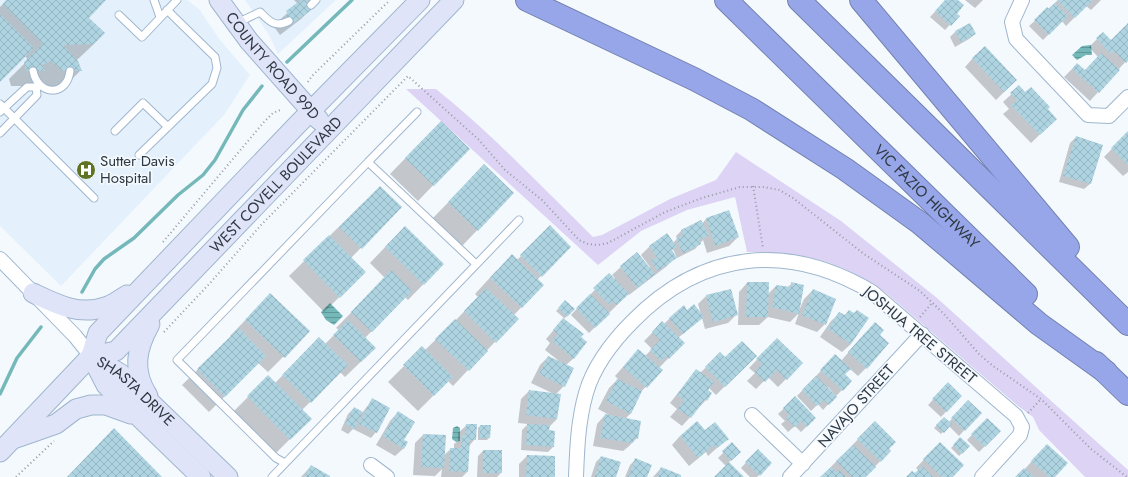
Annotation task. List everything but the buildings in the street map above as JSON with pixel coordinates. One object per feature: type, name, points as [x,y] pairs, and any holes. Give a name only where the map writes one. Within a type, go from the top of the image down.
[{"type":"highway","points":[[527,0],[751,109],[845,169],[920,223],[1039,324],[1106,372]]},
{"type":"highway","name":"VIC FAZIO HIGHWAY","points":[[726,0],[1128,394]]},
{"type":"highway","points":[[799,0],[1126,321]]},
{"type":"highway","points":[[861,0],[913,65],[1082,263],[1126,321]]},
{"type":"main road","name":"COUNTY ROAD 99D","points":[[219,0],[235,24],[310,111],[329,130]]},
{"type":"main road","name":"WEST COVELL BOULEVARD","points":[[6,445],[91,356],[98,334],[310,111],[420,0]]},
{"type":"main road","name":"WEST COVELL BOULEVARD","points":[[91,356],[116,351],[454,0]]},
{"type":"main road","points":[[33,293],[70,309],[91,311],[106,307],[141,288]]},
{"type":"main road","points":[[154,406],[142,387],[136,368],[138,349],[142,337],[158,309]]},
{"type":"main road","name":"SHASTA DRIVE","points":[[91,356],[118,373],[228,477]]},
{"type":"main road","name":"SHASTA DRIVE","points":[[91,356],[106,385],[201,477]]},
{"type":"main road","points":[[6,445],[56,424],[76,409],[91,404],[106,405],[138,417]]},
{"type":"street","points":[[1022,0],[1012,22],[1016,39],[1088,115],[1109,116],[1128,97]]},
{"type":"street","points":[[0,259],[91,356]]},
{"type":"street","name":"JOSHUA TREE STREET","points":[[576,477],[578,431],[586,393],[595,370],[610,346],[649,305],[671,288],[722,265],[765,259],[797,261],[825,269],[849,278],[872,292],[1016,416],[1021,424]]},
{"type":"street","name":"NAVAJO STREET","points":[[790,477],[803,464],[917,330]]},
{"type":"street","points":[[752,414],[803,464]]},
{"type":"street","points":[[982,477],[1016,441],[1020,435],[1021,424]]},
{"type":"street","points":[[371,465],[387,477]]},
{"type":"lane","points":[[154,0],[160,18]]},
{"type":"lane","points":[[119,15],[142,37],[178,0]]},
{"type":"lane","points":[[139,155],[212,84],[217,68],[215,57],[167,10]]},
{"type":"lane","points":[[235,24],[260,12],[272,23],[277,25],[289,21]]},
{"type":"lane","points":[[0,132],[37,95],[37,86],[32,71]]},
{"type":"lane","points":[[70,71],[69,78],[62,87],[49,90],[37,86],[26,87],[1,108],[14,118],[94,198]]},
{"type":"lane","points":[[115,131],[143,103],[168,127]]},
{"type":"lane","points":[[284,464],[276,458],[177,360],[417,112]]},
{"type":"lane","points":[[368,162],[476,264]]},
{"type":"lane","points":[[272,477],[518,220]]},
{"type":"path","points":[[308,82],[312,76],[390,0]]},
{"type":"path","points":[[162,333],[211,282],[262,224],[408,76],[479,140],[505,170],[542,200],[572,234],[588,244],[598,245],[608,243],[665,212],[740,187],[753,186],[779,190],[793,198],[864,254],[920,291],[979,354],[993,366],[1041,399],[1091,448],[1127,477]]},
{"type":"path","points":[[162,243],[264,122],[273,113],[280,110]]},
{"type":"path","points":[[753,186],[765,259]]},
{"type":"path","points":[[917,330],[932,303]]},
{"type":"path","points":[[1021,424],[1041,399]]},
{"type":"path","points":[[16,477],[56,440]]},
{"type":"shaded area","name":"Sutter Davis Hospital","points":[[0,0],[187,0],[199,9],[220,40],[250,75],[224,115],[61,286],[0,226]]},
{"type":"shaded area","points":[[245,0],[336,0],[278,54],[269,35]]},
{"type":"shaded area","points":[[406,89],[436,89],[497,142],[593,237],[602,235],[670,199],[716,180],[736,152],[841,221],[937,298],[1128,470],[1128,477],[1085,477],[1039,430],[1033,417],[1018,406],[886,293],[869,282],[836,266],[804,256],[767,252],[747,252],[735,197],[687,210],[641,231],[598,265]]},
{"type":"water","points":[[1091,45],[1092,55],[1086,55],[1077,60],[1072,55],[1082,46]]},
{"type":"water","points":[[330,303],[343,316],[334,325],[326,320],[321,312]]},
{"type":"water","points":[[457,426],[460,428],[460,441],[456,442],[452,439],[453,428]]},
{"type":"waterway","points":[[287,62],[352,0]]},
{"type":"waterway","points":[[82,292],[95,269],[104,259],[134,238],[178,195],[203,175],[215,160],[243,110],[262,86]]},
{"type":"waterway","points":[[0,394],[17,358],[41,327]]},
{"type":"place","name":"Sutter Davis Hospital","points":[[86,170]]}]
